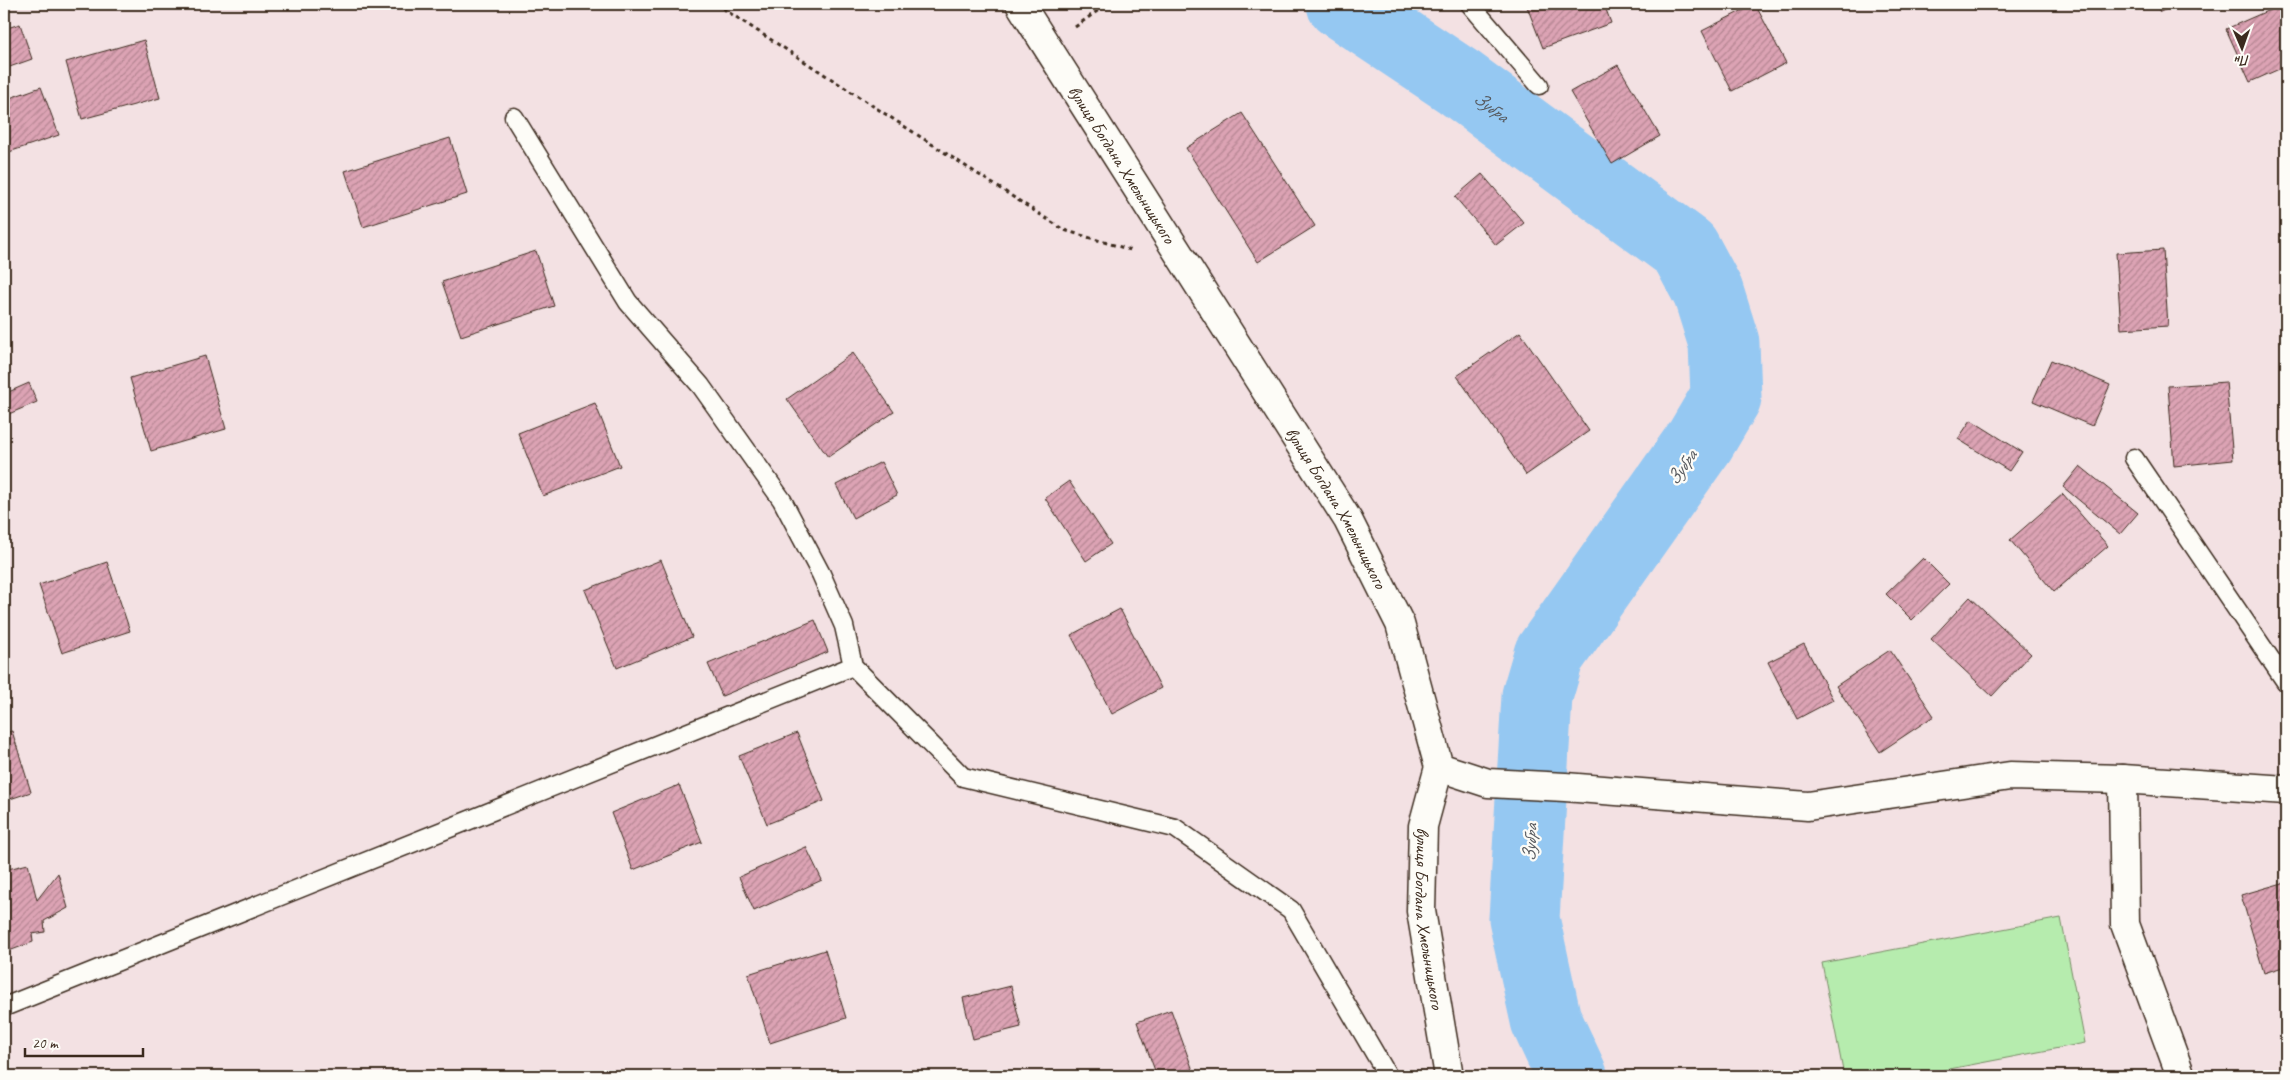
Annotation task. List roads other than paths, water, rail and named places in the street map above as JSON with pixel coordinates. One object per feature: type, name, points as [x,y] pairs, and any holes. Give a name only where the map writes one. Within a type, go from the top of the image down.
[{"type":"street","name":"вулиця Богдана Хмельницького","points":[[1020,4],[1348,520],[1400,624],[1439,767],[1423,826],[1421,911],[1449,1076]]},
{"type":"street","points":[[1439,767],[1488,783],[1565,787],[1808,806],[2010,776],[2124,779],[2286,790]]},
{"type":"street","points":[[2124,779],[2125,924],[2181,1076]]},
{"type":"lane","points":[[1470,4],[1539,85]]},
{"type":"lane","points":[[514,117],[628,302],[702,386],[782,500],[821,574],[844,626],[853,666],[963,777],[1176,828],[1291,910],[1388,1076]]},
{"type":"lane","points":[[2134,458],[2286,682]]},
{"type":"lane","points":[[4,1007],[853,666]]},
{"type":"waterway","name":"Зубра","points":[[1342,4],[1459,82],[1685,249],[1708,292],[1724,343],[1726,397],[1700,441],[1549,655],[1537,696],[1524,919],[1546,1020],[1572,1076]]}]
